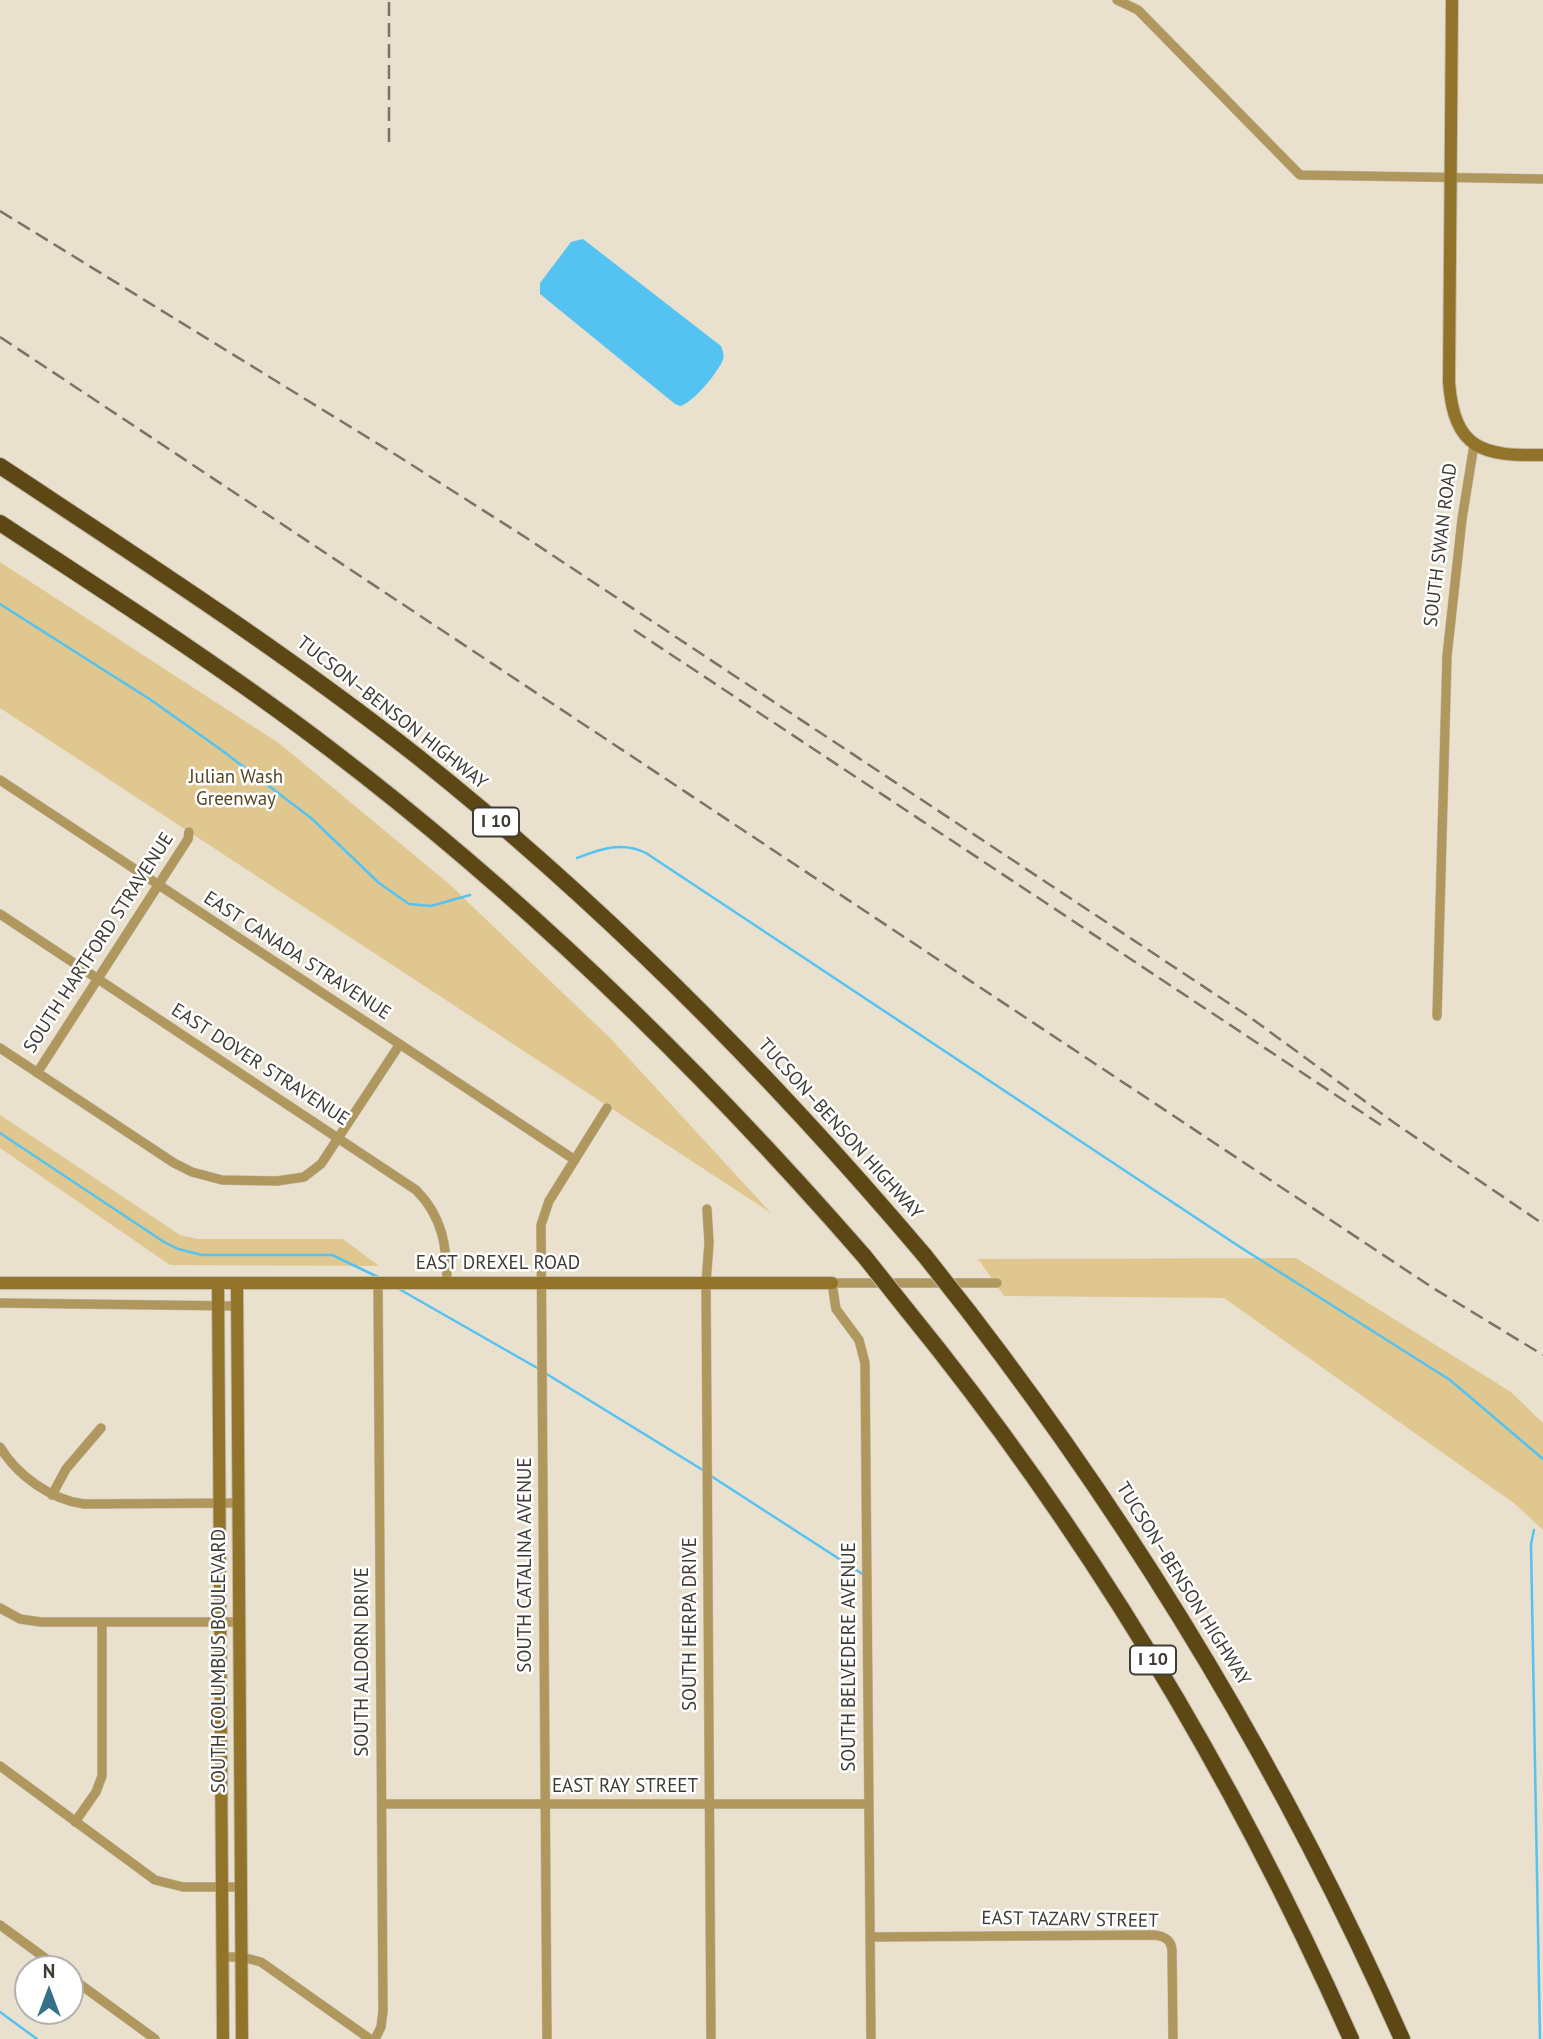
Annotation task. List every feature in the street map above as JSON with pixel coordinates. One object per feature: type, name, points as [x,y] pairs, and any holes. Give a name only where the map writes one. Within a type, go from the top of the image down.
[{"type":"highway","name":"TUCSON–BENSON HIGHWAY","points":[[0,466],[217,609],[417,756],[517,839],[645,954],[744,1053],[828,1143],[969,1311],[1086,1469],[1189,1628],[1290,1806],[1338,1900],[1402,2039]]},
{"type":"highway","name":"I 10","points":[[0,523],[287,716],[384,791],[530,912],[657,1032],[729,1105],[864,1256],[955,1370],[1032,1475],[1151,1656],[1237,1805],[1303,1934],[1350,2039]]},
{"type":"highway","points":[[0,534],[216,666]]},
{"type":"street","points":[[1117,0],[1138,10],[1300,175],[1543,180]]},
{"type":"street","name":"SOUTH SWAN ROAD","points":[[1437,1016],[1447,656],[1462,519],[1474,445],[1458,422],[1450,394],[1452,0]]},
{"type":"street","points":[[1474,445],[1498,454],[1543,455]]},
{"type":"street","name":"EAST CANADA STRAVENUE","points":[[0,780],[575,1160]]},
{"type":"street","name":"SOUTH HARTFORD STRAVENUE","points":[[37,1073],[160,886],[188,839],[189,832]]},
{"type":"street","name":"EAST DOVER STRAVENUE","points":[[0,914],[407,1184],[432,1208],[444,1239],[447,1283]]},
{"type":"street","points":[[0,1048],[174,1163],[192,1172],[212,1178],[277,1181],[300,1178],[321,1164],[400,1044]]},
{"type":"street","name":"SOUTH CATALINA AVENUE","points":[[547,2039],[541,1283],[543,1217],[549,1201],[607,1108]]},
{"type":"street","name":"SOUTH HERPA DRIVE","points":[[706,1209],[709,1243],[706,1283],[711,2039]]},
{"type":"street","name":"EAST DREXEL ROAD","points":[[0,1283],[997,1283]]},
{"type":"street","name":"SOUTH COLUMBUS BOULEVARD","points":[[219,1283],[223,2039]]},
{"type":"street","name":"SOUTH COLUMBUS BOULEVARD","points":[[237,1283],[242,2039]]},
{"type":"street","name":"SOUTH ALDORN DRIVE","points":[[373,2039],[381,2027],[383,2011],[378,1283]]},
{"type":"street","name":"SOUTH BELVEDERE AVENUE","points":[[832,1283],[836,1309],[859,1340],[865,1363],[872,2039]]},
{"type":"street","points":[[0,1303],[237,1306]]},
{"type":"street","points":[[52,1495],[66,1469],[101,1428]]},
{"type":"street","points":[[0,1447],[15,1465],[52,1495],[69,1502],[239,1503]]},
{"type":"street","points":[[0,1608],[12,1616],[29,1621],[239,1622]]},
{"type":"street","points":[[75,1822],[96,1791],[102,1776],[102,1622]]},
{"type":"street","points":[[0,1766],[155,1880],[183,1887],[241,1887]]},
{"type":"street","name":"EAST RAY STREET","points":[[382,1804],[868,1804]]},
{"type":"street","points":[[0,1925],[41,1955]]},
{"type":"street","name":"EAST TAZARV STREET","points":[[870,1937],[1165,1937],[1172,1945],[1173,2039]]},
{"type":"street","points":[[222,1957],[256,1960],[270,1967],[373,2039]]},
{"type":"street","points":[[84,1987],[155,2039]]},
{"type":"green space","name":"Julian Wash Greenway","points":[[0,562],[280,744],[448,883],[611,1039],[771,1213],[0,708]]},
{"type":"green space","points":[[0,1115],[180,1235],[198,1239],[343,1239],[379,1266],[170,1265],[0,1148]]},
{"type":"green space","points":[[1296,1258],[1511,1392],[1543,1423],[1543,1530],[1515,1504],[1224,1298],[1004,1296],[978,1259]]},
{"type":"water","points":[[583,239],[721,346],[723,358],[719,367],[704,387],[685,404],[675,404],[540,294],[540,283],[571,242]]},
{"type":"waterway","points":[[0,604],[151,700],[220,749],[311,818],[379,883],[409,904],[431,906],[470,895]]},
{"type":"waterway","points":[[577,858],[603,849],[620,847],[646,853],[1240,1247],[1450,1380],[1543,1459]]},
{"type":"waterway","points":[[0,1133],[178,1249],[202,1255],[332,1255],[378,1277]]},
{"type":"waterway","points":[[399,1289],[539,1369]]},
{"type":"waterway","points":[[545,1373],[706,1472]]},
{"type":"waterway","points":[[711,1476],[864,1575]]},
{"type":"waterway","points":[[1534,1530],[1531,1544],[1540,2039]]},
{"type":"waterway","points":[[0,2012],[37,2039]]},
{"type":"railway","points":[[389,0],[389,142]]},
{"type":"railway","points":[[0,211],[525,537],[1251,1018],[1396,1124],[1543,1224]]},
{"type":"railway","points":[[0,337],[1433,1288],[1543,1355]]},
{"type":"railway","points":[[634,630],[1381,1125]]}]
